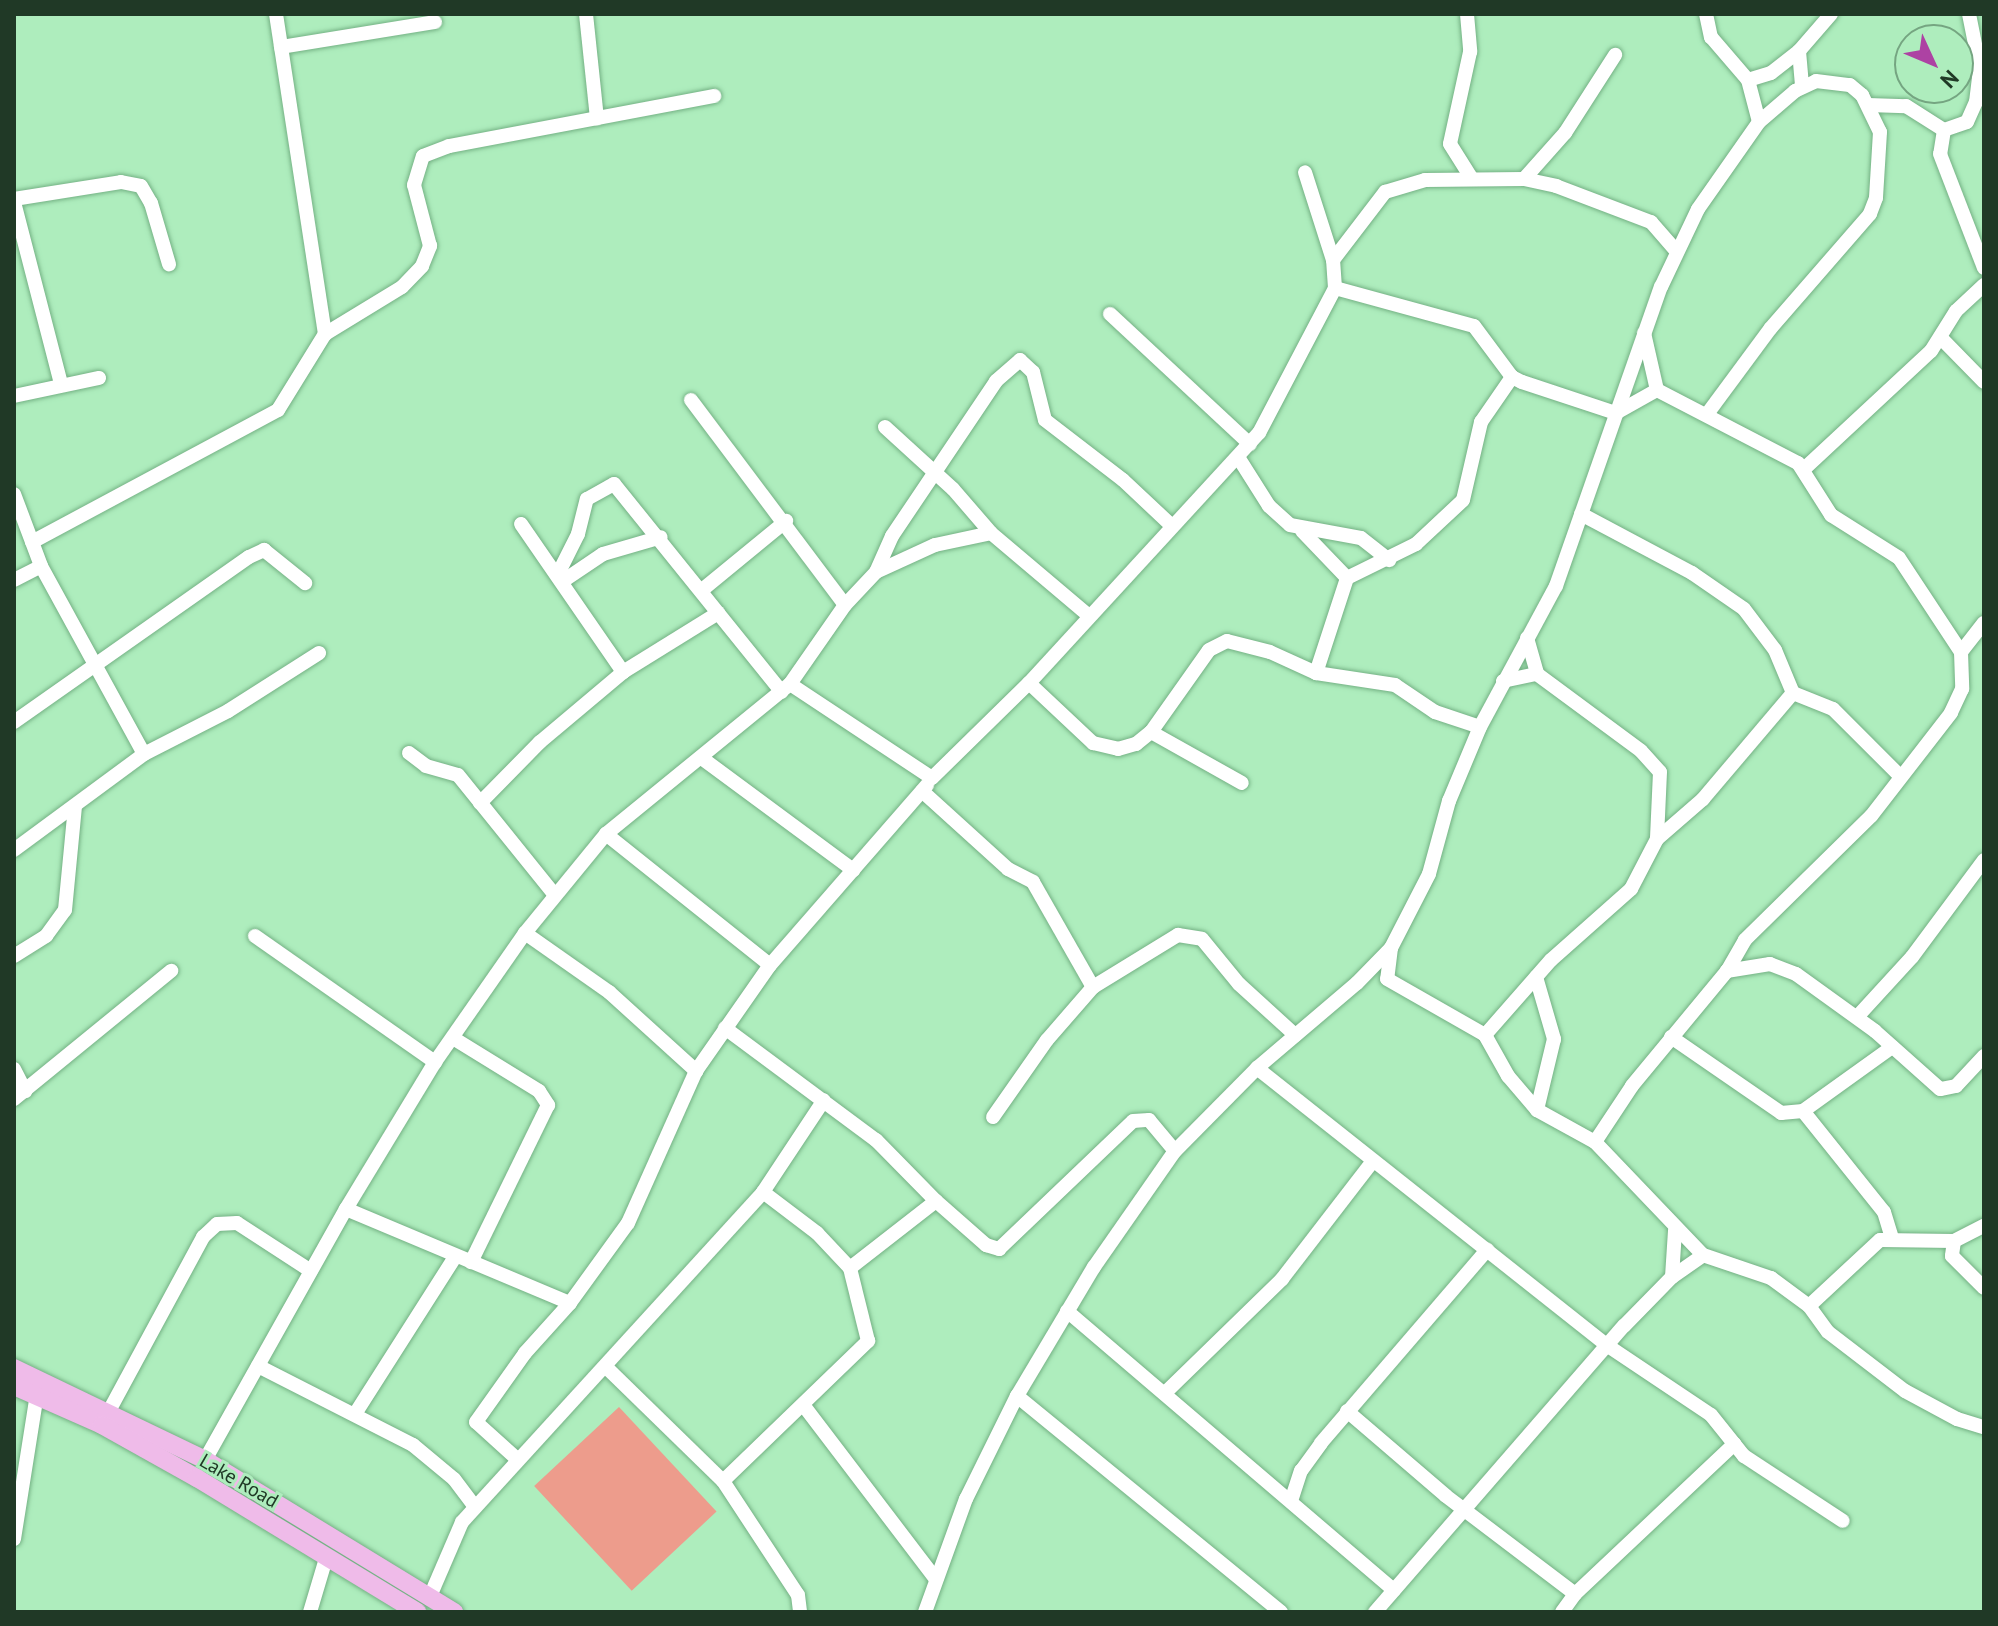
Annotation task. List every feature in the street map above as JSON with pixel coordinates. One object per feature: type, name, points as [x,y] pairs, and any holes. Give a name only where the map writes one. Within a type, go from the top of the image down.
[{"type":"main road","name":"Lake Road","points":[[14,1368],[109,1411],[205,1460],[431,1594],[454,1612]]},
{"type":"main road","name":"Lake Road","points":[[14,1386],[37,1394],[183,1470],[417,1612]]},
{"type":"street","points":[[276,14],[325,334]]},
{"type":"street","points":[[586,14],[597,118]]},
{"type":"street","points":[[1467,14],[1470,52],[1450,144],[1472,179]]},
{"type":"street","points":[[1706,14],[1711,37],[1748,80],[1759,122]]},
{"type":"street","points":[[1748,80],[1771,73],[1799,51],[1831,14]]},
{"type":"street","points":[[1944,130],[1967,122],[1976,102],[1980,69],[1969,14]]},
{"type":"street","points":[[281,47],[435,22]]},
{"type":"street","points":[[1799,51],[1802,85]]},
{"type":"street","points":[[1524,179],[1565,133],[1615,55]]},
{"type":"street","points":[[925,1612],[951,1532],[1017,1396],[1067,1311],[1175,1151],[1257,1068],[1357,983],[1391,948],[1429,874],[1449,801],[1480,727],[1556,586],[1644,333],[1676,251],[1719,176],[1759,122],[1802,85],[1816,81],[1850,85],[1868,105],[1880,132],[1876,198],[1870,214],[1770,329],[1707,414]]},
{"type":"street","points":[[32,542],[278,410],[325,334],[402,287],[422,266],[430,246],[414,185],[423,156],[449,146],[714,96]]},
{"type":"street","points":[[1868,105],[1906,106],[1944,130]]},
{"type":"street","points":[[1944,130],[1940,154],[1984,268]]},
{"type":"street","points":[[517,1459],[476,1422],[525,1353],[570,1303],[633,1214],[696,1071],[770,965],[932,778],[1029,683],[1088,615],[1250,444],[1270,415],[1335,288],[1333,260],[1305,172]]},
{"type":"street","points":[[1333,260],[1364,214],[1393,187],[1472,179],[1524,179],[1628,210],[1662,231],[1676,251]]},
{"type":"street","points":[[61,384],[14,200],[121,182],[141,186],[151,203],[169,264]]},
{"type":"street","points":[[1804,469],[1942,339],[1956,311],[1984,285]]},
{"type":"street","points":[[1335,288],[1474,326],[1512,377],[1616,413],[1657,390]]},
{"type":"street","points":[[1110,314],[1250,444]]},
{"type":"street","points":[[1644,333],[1657,390]]},
{"type":"street","points":[[1942,339],[1984,382]]},
{"type":"street","points":[[205,1460],[346,1209],[435,1062],[525,933],[606,834],[703,759],[786,688],[845,605],[876,572],[892,536],[996,381],[1020,360],[1033,372],[1045,420],[1123,480],[1172,526]]},
{"type":"street","points":[[1316,673],[1347,578],[1389,560],[1426,536],[1467,495],[1481,422],[1512,377]]},
{"type":"street","points":[[14,396],[99,378]]},
{"type":"street","points":[[1657,390],[1707,414],[1804,469],[1831,515],[1899,558],[1961,652]]},
{"type":"street","points":[[691,400],[786,521],[845,605]]},
{"type":"street","points":[[885,427],[935,473],[991,533],[1088,615]]},
{"type":"street","points":[[1238,457],[1269,506],[1301,531],[1347,578]]},
{"type":"street","points":[[560,578],[578,534],[587,499],[611,483],[661,537],[718,613],[786,688],[932,778]]},
{"type":"street","points":[[14,494],[41,566],[144,754]]},
{"type":"street","points":[[1581,514],[1692,573],[1744,609],[1775,650],[1793,693],[1833,709],[1900,776]]},
{"type":"street","points":[[702,590],[786,521]]},
{"type":"street","points":[[521,524],[623,672]]},
{"type":"street","points":[[1301,531],[1361,538],[1389,560]]},
{"type":"street","points":[[876,572],[935,545],[991,533]]},
{"type":"street","points":[[560,578],[603,554],[661,537]]},
{"type":"street","points":[[14,722],[95,663],[264,550],[305,583]]},
{"type":"street","points":[[14,580],[41,566]]},
{"type":"street","points":[[480,803],[540,742],[623,672],[718,613]]},
{"type":"street","points":[[1595,1142],[1671,1037],[1727,971],[1757,926],[1871,816],[1958,702],[1961,652],[1984,623]]},
{"type":"street","points":[[1527,638],[1537,674],[1641,751],[1660,772],[1657,839]]},
{"type":"street","points":[[1029,683],[1093,743],[1118,749],[1136,744],[1151,732],[1219,643],[1270,652],[1316,673],[1395,685],[1435,712],[1480,727]]},
{"type":"street","points":[[14,850],[144,754],[228,711],[319,653]]},
{"type":"street","points":[[1503,681],[1537,674]]},
{"type":"street","points":[[1485,1035],[1536,977],[1631,889],[1657,839],[1703,799],[1793,693]]},
{"type":"street","points":[[1151,732],[1242,783]]},
{"type":"street","points":[[409,753],[426,766],[452,770],[555,895]]},
{"type":"street","points":[[703,759],[853,870]]},
{"type":"street","points":[[922,791],[1008,869],[1033,882],[1093,987]]},
{"type":"street","points":[[14,956],[46,936],[65,910],[75,807]]},
{"type":"street","points":[[606,834],[770,965]]},
{"type":"street","points":[[1857,1017],[1912,957],[1984,860]]},
{"type":"street","points":[[525,933],[609,992],[696,1071]]},
{"type":"street","points":[[993,1117],[1047,1040],[1093,987],[1164,940],[1191,934],[1202,939],[1239,984],[1295,1035]]},
{"type":"street","points":[[255,936],[435,1062]]},
{"type":"street","points":[[1387,979],[1391,948]]},
{"type":"street","points":[[1727,971],[1779,966],[1857,1017],[1946,1090],[1984,1056]]},
{"type":"street","points":[[14,1069],[20,1095],[171,971]]},
{"type":"street","points":[[1536,977],[1554,1039],[1537,1110]]},
{"type":"street","points":[[1357,983],[1387,979],[1485,1035],[1508,1076],[1537,1110],[1595,1142],[1675,1230],[1703,1255],[1771,1278],[1809,1306],[1828,1332],[1875,1370],[1933,1409],[1984,1427]]},
{"type":"street","points":[[725,1028],[824,1100],[919,1179],[936,1201],[986,1245],[999,1249],[1133,1121],[1149,1120],[1175,1151]]},
{"type":"street","points":[[1671,1037],[1776,1110],[1803,1111],[1892,1047]]},
{"type":"street","points":[[453,1038],[539,1091],[548,1105],[471,1262]]},
{"type":"street","points":[[1257,1068],[1608,1346],[1711,1415],[1734,1444],[1793,1492],[1843,1521]]},
{"type":"street","points":[[431,1594],[442,1578],[451,1543],[475,1507],[763,1192],[824,1100]]},
{"type":"street","points":[[1803,1111],[1884,1212],[1892,1238]]},
{"type":"street","points":[[1166,1392],[1282,1279],[1373,1161]]},
{"type":"street","points":[[723,1481],[868,1341],[850,1268],[817,1233],[763,1192]]},
{"type":"street","points":[[850,1268],[936,1201]]},
{"type":"street","points":[[346,1209],[570,1303]]},
{"type":"street","points":[[109,1411],[203,1237],[217,1224],[237,1223],[311,1271]]},
{"type":"street","points":[[1809,1306],[1874,1243],[1892,1238],[1954,1241],[1984,1226]]},
{"type":"street","points":[[1672,1277],[1675,1230]]},
{"type":"street","points":[[1954,1241],[1952,1256],[1984,1288]]},
{"type":"street","points":[[1291,1501],[1301,1471],[1347,1411],[1487,1250]]},
{"type":"street","points":[[1375,1612],[1462,1509],[1608,1346],[1672,1277],[1703,1255]]},
{"type":"street","points":[[355,1414],[455,1257]]},
{"type":"street","points":[[1067,1311],[1166,1392],[1394,1590]]},
{"type":"street","points":[[258,1366],[355,1414],[440,1465],[475,1507]]},
{"type":"street","points":[[606,1367],[723,1481],[798,1595],[800,1612]]},
{"type":"street","points":[[14,1538],[37,1394]]},
{"type":"street","points":[[1017,1396],[1281,1612]]},
{"type":"street","points":[[804,1406],[936,1579]]},
{"type":"street","points":[[1347,1411],[1462,1509],[1575,1594]]},
{"type":"street","points":[[1562,1612],[1575,1594],[1734,1444]]},
{"type":"street","points":[[310,1612],[327,1555]]},
{"type":"shaded area","points":[[619,1407],[717,1512],[632,1591],[534,1486]]}]
